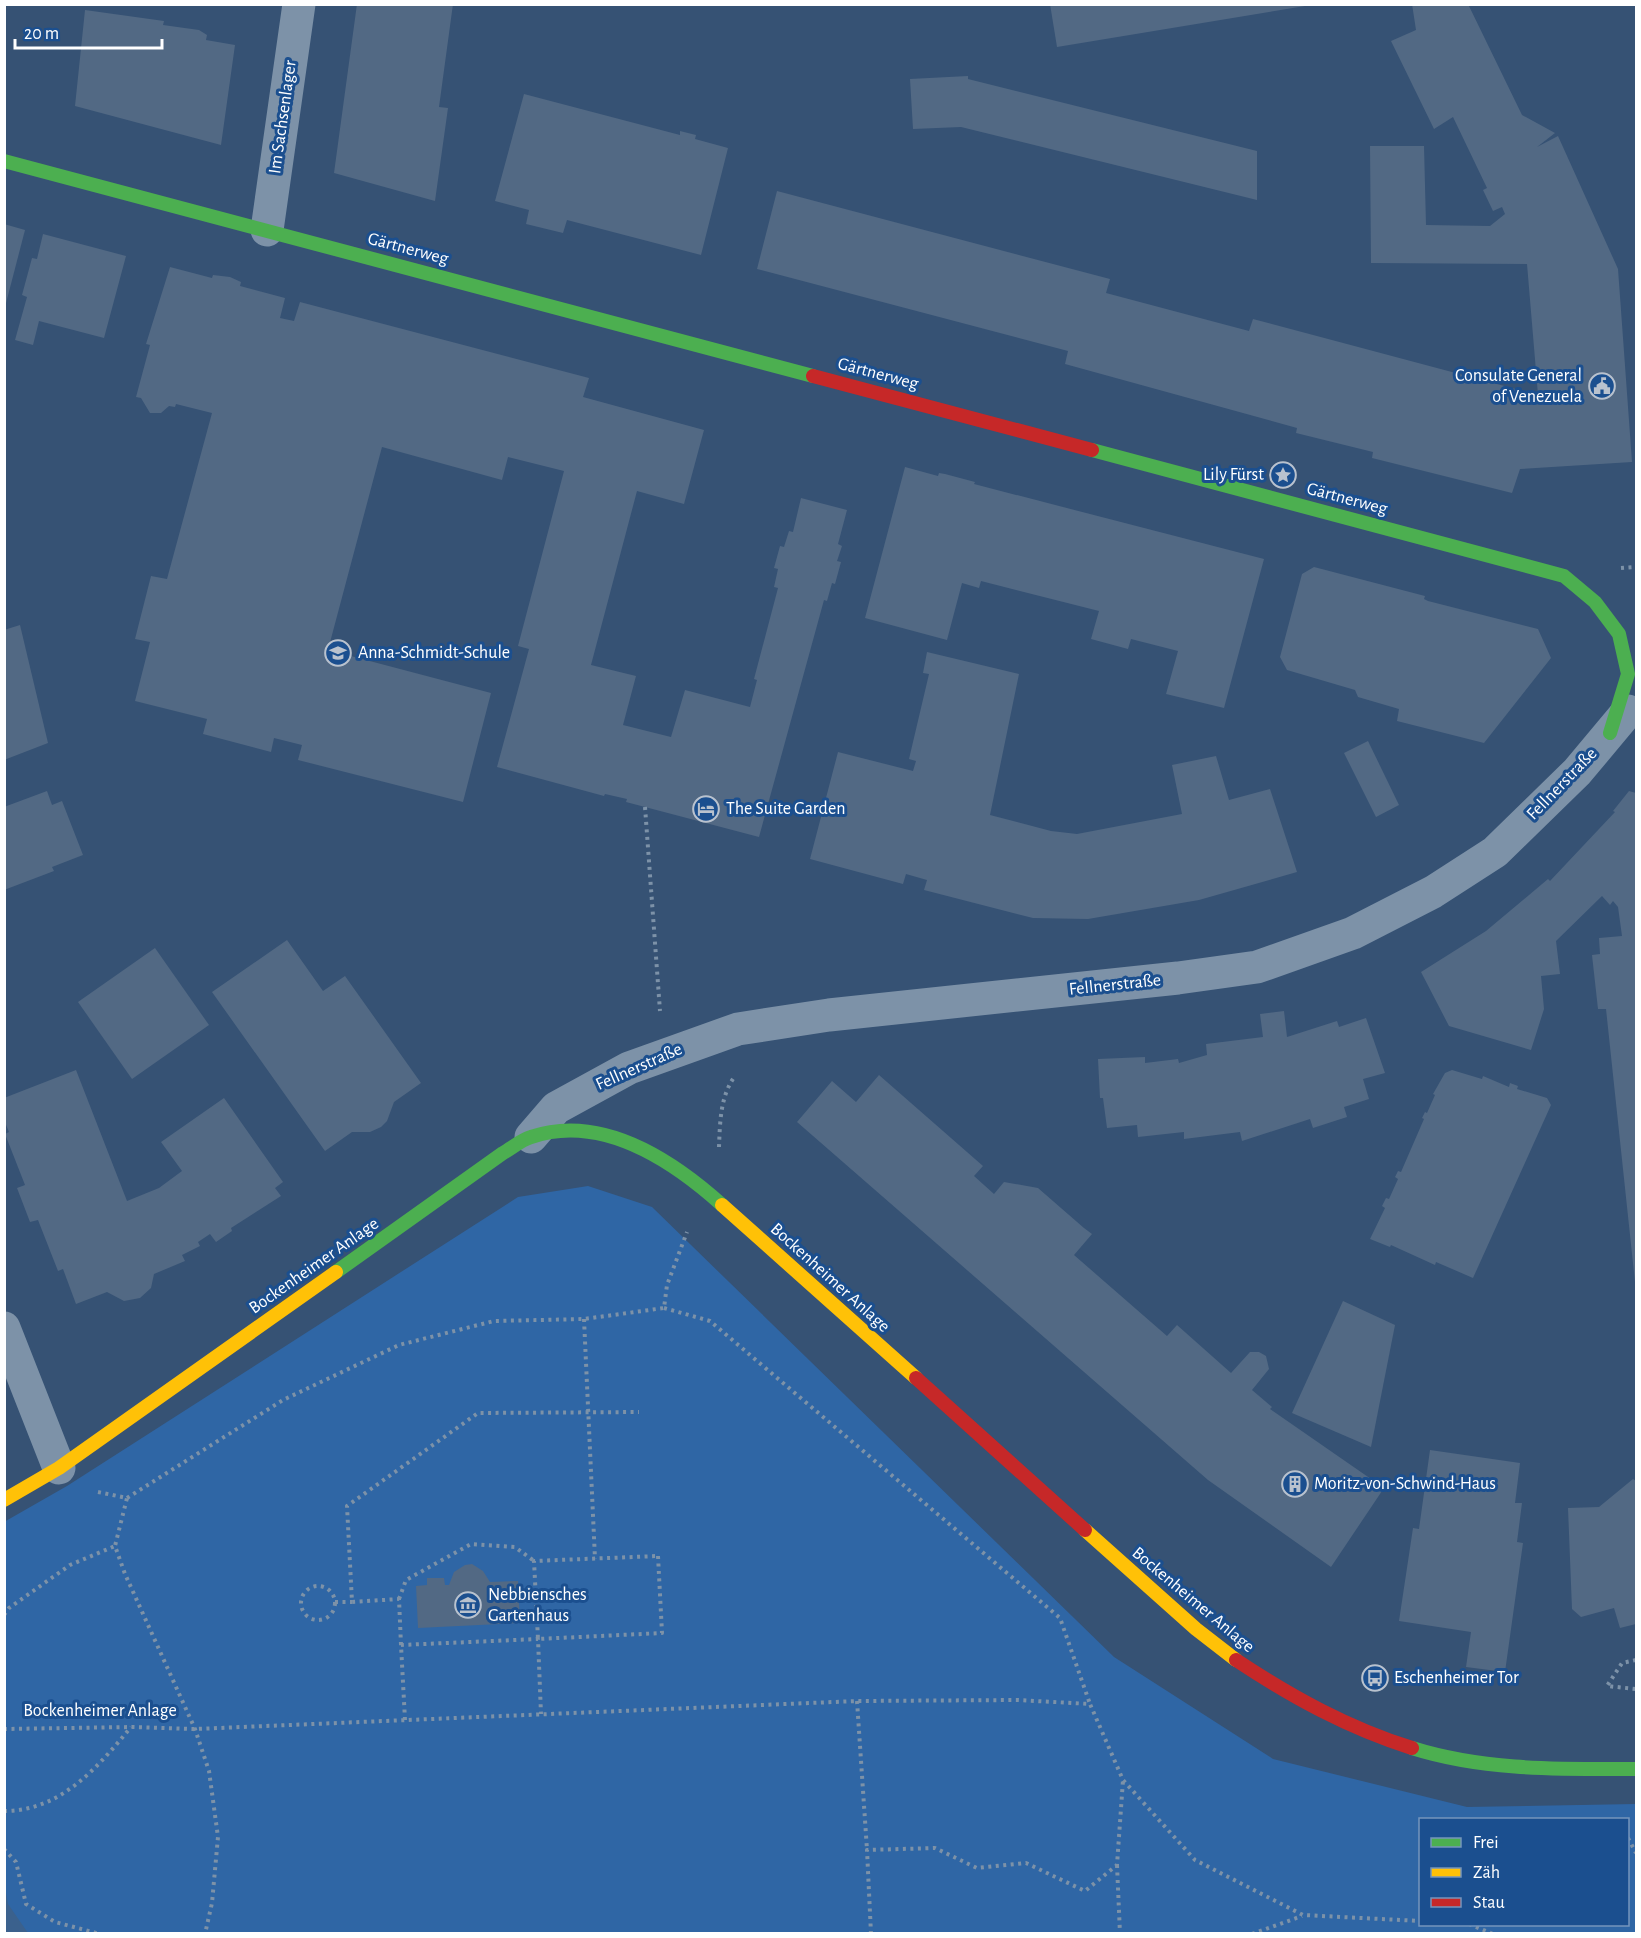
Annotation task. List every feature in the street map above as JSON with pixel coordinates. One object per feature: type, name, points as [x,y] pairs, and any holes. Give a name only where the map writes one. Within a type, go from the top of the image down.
[{"type":"main road","name":"Gärtnerweg","points":[[4,161],[1564,576],[1595,602],[1619,634],[1628,674],[1610,734]]},
{"type":"main road","name":"Bockenheimer Anlage","points":[[4,1500],[59,1468],[503,1153],[531,1137],[569,1131],[596,1134],[631,1143],[658,1154],[688,1175],[1196,1629],[1260,1678],[1294,1699],[1345,1724],[1432,1754],[1513,1767],[1636,1769]]},
{"type":"street","name":"Im Sachsenlager","points":[[267,230],[299,4]]},
{"type":"street","name":"Fellnerstraße","points":[[531,1137],[556,1108],[629,1068],[728,1032],[759,1024],[1257,967],[1353,933],[1433,892],[1495,852],[1577,772],[1636,700]]},
{"type":"street","points":[[4,1328],[59,1468]]},
{"type":"path","points":[[645,807],[663,1054]]},
{"type":"path","points":[[716,1155],[719,1148],[721,1111],[726,1090],[738,1072]]},
{"type":"path","points":[[664,1308],[667,1285],[691,1221]]},
{"type":"path","points":[[205,1934],[212,1903],[218,1837],[209,1772],[195,1729],[125,1574],[115,1546],[127,1498],[283,1400],[399,1345],[494,1321],[584,1319],[664,1308],[710,1321],[1060,1618],[1090,1704],[1123,1780],[1195,1860],[1303,1916]]},
{"type":"path","points":[[584,1319],[595,1559]]},
{"type":"path","points":[[352,1602],[347,1506],[478,1413],[639,1412]]},
{"type":"path","points":[[59,1468],[98,1491],[127,1498]]},
{"type":"path","points":[[401,1645],[662,1633],[658,1556],[534,1561],[515,1547],[471,1544],[406,1580],[399,1599],[401,1645],[405,1720]]},
{"type":"path","points":[[4,1615],[9,1608],[70,1564],[115,1546]]},
{"type":"path","points":[[534,1561],[541,1714]]},
{"type":"path","points":[[311,1587],[322,1587],[331,1592],[335,1602],[333,1612],[324,1619],[314,1620],[304,1614],[301,1604],[303,1594],[311,1587]]},
{"type":"path","points":[[335,1602],[399,1599]]},
{"type":"path","points":[[1636,1660],[1622,1663],[1607,1686],[1636,1689]]},
{"type":"path","name":"Bockenheimer Anlage","points":[[4,1730],[132,1727],[195,1729],[857,1701],[1018,1700],[1090,1704]]},
{"type":"path","points":[[857,1701],[870,1934]]},
{"type":"path","points":[[4,1811],[19,1811],[65,1794],[97,1768],[132,1727]]},
{"type":"path","points":[[1120,1934],[1117,1865],[1123,1780]]},
{"type":"path","points":[[867,1850],[935,1848],[977,1868],[1026,1863],[1084,1891],[1117,1865]]},
{"type":"path","points":[[4,1849],[16,1862],[26,1904],[54,1922],[100,1934]]},
{"type":"path","points":[[1252,1934],[1303,1916],[1419,1921]]},
{"type":"path","points":[[1474,1926],[1493,1934]]},
{"type":"shaded area","points":[[588,1186],[652,1207],[1114,1657],[1273,1759],[1467,1807],[1636,1804],[1636,1933],[5,1933],[4,1522],[67,1486],[518,1197]]},
{"type":"shaded area","points":[[5,1887],[8,1904],[28,1933],[5,1933]]},
{"type":"building","points":[[357,4],[453,4],[439,107],[448,108],[435,201],[334,173]]},
{"type":"building","points":[[1050,4],[1305,4],[1305,6],[1057,47]]},
{"type":"building","points":[[1412,4],[1468,4],[1522,115],[1555,133],[1537,147],[1558,136],[1618,269],[1632,462],[1520,469],[1512,493],[1372,458],[1373,452],[1296,433],[1297,428],[1065,364],[1068,351],[757,269],[777,191],[1110,279],[1106,293],[1249,331],[1253,319],[1538,395],[1527,264],[1371,263],[1370,146],[1424,146],[1426,225],[1490,226],[1505,214],[1502,207],[1493,211],[1483,190],[1487,188],[1453,117],[1434,129],[1391,41],[1416,30]]},
{"type":"building","points":[[85,10],[164,21],[163,25],[199,30],[207,35],[206,40],[235,45],[221,145],[75,106]]},
{"type":"building","points":[[968,76],[968,79],[1257,151],[1257,200],[961,127],[913,129],[910,79]]},
{"type":"building","points":[[524,94],[680,135],[680,131],[696,135],[695,139],[728,148],[701,255],[567,220],[563,233],[526,224],[529,210],[495,201]]},
{"type":"building","points":[[4,224],[25,230],[5,307],[4,307]]},
{"type":"building","points":[[43,234],[126,256],[104,338],[39,321],[33,345],[15,340],[27,297],[22,295],[32,258],[37,259]]},
{"type":"building","points":[[170,267],[212,278],[213,275],[230,277],[241,282],[240,286],[285,298],[280,318],[294,321],[300,302],[589,378],[583,397],[704,430],[684,504],[637,491],[591,665],[636,676],[623,725],[671,737],[685,690],[750,707],[757,680],[754,679],[778,588],[774,587],[778,569],[774,568],[780,546],[784,547],[789,531],[793,532],[801,498],[847,510],[838,544],[842,546],[837,561],[841,562],[835,584],[832,583],[827,601],[824,600],[759,837],[626,802],[627,799],[605,794],[604,796],[497,767],[529,649],[518,646],[564,471],[508,457],[502,480],[382,447],[328,650],[491,693],[463,802],[298,760],[302,745],[274,738],[271,752],[203,734],[207,719],[135,701],[150,642],[135,639],[151,576],[167,579],[212,413],[176,404],[175,407],[169,406],[161,413],[150,413],[141,398],[136,397],[150,345],[146,344]]},
{"type":"building","points":[[905,467],[938,476],[939,473],[945,474],[975,482],[974,484],[1264,559],[1224,708],[1166,694],[1178,651],[1131,639],[1128,649],[1091,639],[1099,611],[981,581],[979,588],[962,583],[947,640],[865,618]]},
{"type":"building","points":[[1314,567],[1425,596],[1424,599],[1428,601],[1538,629],[1551,658],[1484,743],[1397,721],[1399,709],[1358,697],[1355,690],[1287,670],[1280,657],[1302,574]]},
{"type":"building","points":[[20,625],[48,743],[4,760],[4,630]]},
{"type":"building","points":[[927,652],[1019,674],[990,815],[1051,831],[1077,834],[1182,814],[1172,765],[1216,756],[1229,800],[1270,789],[1297,872],[1199,900],[1088,919],[1033,918],[924,890],[927,880],[906,874],[903,884],[810,859],[838,752],[913,771],[916,761],[909,759],[929,674],[923,673]]},
{"type":"building","points":[[1368,741],[1399,805],[1376,817],[1344,753]]},
{"type":"building","points":[[47,791],[52,805],[62,801],[83,855],[52,867],[54,871],[4,890],[4,807]]},
{"type":"building","points":[[1629,791],[1636,793],[1635,1282],[1606,1009],[1598,1009],[1592,955],[1600,954],[1599,938],[1622,936],[1618,907],[1613,901],[1610,905],[1602,896],[1556,941],[1560,974],[1541,976],[1544,1009],[1531,1050],[1449,1026],[1421,972],[1486,931],[1548,879],[1550,881],[1615,812],[1613,811]]},
{"type":"building","points":[[287,940],[323,991],[345,976],[421,1083],[394,1102],[387,1121],[381,1127],[370,1132],[352,1132],[325,1151],[212,992]]},
{"type":"building","points":[[155,948],[209,1025],[132,1079],[78,1002]]},
{"type":"building","points":[[1284,1011],[1287,1037],[1337,1021],[1339,1027],[1366,1018],[1385,1073],[1363,1079],[1369,1099],[1344,1107],[1347,1117],[1313,1128],[1310,1119],[1242,1141],[1240,1132],[1184,1139],[1184,1132],[1138,1137],[1137,1125],[1107,1128],[1103,1098],[1100,1098],[1098,1059],[1145,1057],[1145,1063],[1178,1059],[1179,1063],[1207,1055],[1206,1044],[1263,1037],[1260,1014]]},
{"type":"building","points":[[76,1070],[127,1201],[159,1188],[182,1171],[161,1142],[224,1098],[283,1182],[275,1188],[281,1196],[231,1228],[232,1231],[216,1242],[210,1234],[198,1242],[200,1246],[182,1255],[185,1261],[154,1274],[151,1288],[140,1298],[124,1301],[107,1292],[76,1304],[63,1269],[58,1271],[38,1220],[30,1222],[17,1188],[25,1185],[5,1134],[9,1132],[4,1120],[4,1098]]},
{"type":"building","points":[[1452,1070],[1482,1079],[1483,1076],[1509,1087],[1510,1083],[1518,1086],[1517,1089],[1547,1098],[1551,1105],[1473,1278],[1436,1262],[1435,1265],[1391,1245],[1390,1247],[1370,1239],[1385,1208],[1382,1206],[1386,1198],[1389,1199],[1398,1179],[1395,1177],[1398,1171],[1401,1172],[1424,1119],[1422,1118],[1425,1112],[1427,1113],[1435,1095],[1433,1094],[1445,1073]]},
{"type":"building","points":[[879,1075],[983,1166],[974,1176],[994,1194],[1004,1182],[1038,1188],[1092,1234],[1074,1255],[1167,1336],[1177,1325],[1231,1373],[1250,1352],[1259,1352],[1266,1356],[1269,1369],[1252,1390],[1272,1407],[1270,1409],[1384,1488],[1331,1567],[1208,1480],[797,1122],[832,1081],[856,1102]]},
{"type":"building","points":[[1343,1301],[1395,1325],[1371,1447],[1292,1413]]},
{"type":"building","points":[[1430,1450],[1520,1463],[1515,1503],[1522,1503],[1517,1542],[1523,1543],[1505,1672],[1466,1667],[1471,1632],[1399,1621],[1413,1528],[1419,1529]]},
{"type":"building","points":[[1633,1479],[1636,1481],[1636,1624],[1620,1628],[1614,1608],[1581,1617],[1572,1609],[1568,1508],[1599,1507]]},
{"type":"building","name":"Nebbiensches Gartenhaus","points":[[472,1564],[483,1571],[490,1582],[518,1581],[520,1623],[418,1628],[416,1586],[427,1585],[427,1578],[444,1578],[445,1585],[449,1585],[454,1572],[465,1565]]},
{"type":"traffic: fast","points":[[4,161],[813,376]]},
{"type":"traffic: fast","points":[[1092,450],[1564,576],[1595,602],[1619,634],[1628,674],[1610,733]]},
{"type":"traffic: fast","points":[[336,1272],[517,1144],[531,1137],[558,1131],[584,1131],[609,1136],[634,1145],[681,1172],[722,1205]]},
{"type":"traffic: fast","points":[[1412,1748],[1440,1756],[1495,1765],[1636,1769]]},
{"type":"traffic: slow","points":[[722,1205],[916,1378]]},
{"type":"traffic: slow","points":[[4,1500],[59,1468],[336,1272]]},
{"type":"traffic: slow","points":[[1085,1530],[1196,1629],[1236,1660]]},
{"type":"traffic: jam","points":[[813,376],[1092,450]]},
{"type":"traffic: jam","points":[[916,1378],[1085,1530]]},
{"type":"traffic: jam","points":[[1236,1660],[1278,1687],[1321,1710],[1365,1731],[1412,1748]]},
{"type":"place","name":"Consulate General of Venezuela","points":[[1602,386]]},
{"type":"place","name":"Lily Fürst","points":[[1283,475]]},
{"type":"place","name":"Anna-Schmidt-Schule","points":[[338,653]]},
{"type":"place","name":"The Suite Garden","points":[[706,809]]},
{"type":"place","name":"Moritz-von-Schwind-Haus","points":[[1295,1484]]},
{"type":"place","name":"Nebbiensches Gartenhaus","points":[[468,1605]]},
{"type":"place","name":"Eschenheimer Tor","points":[[1375,1678]]}]
